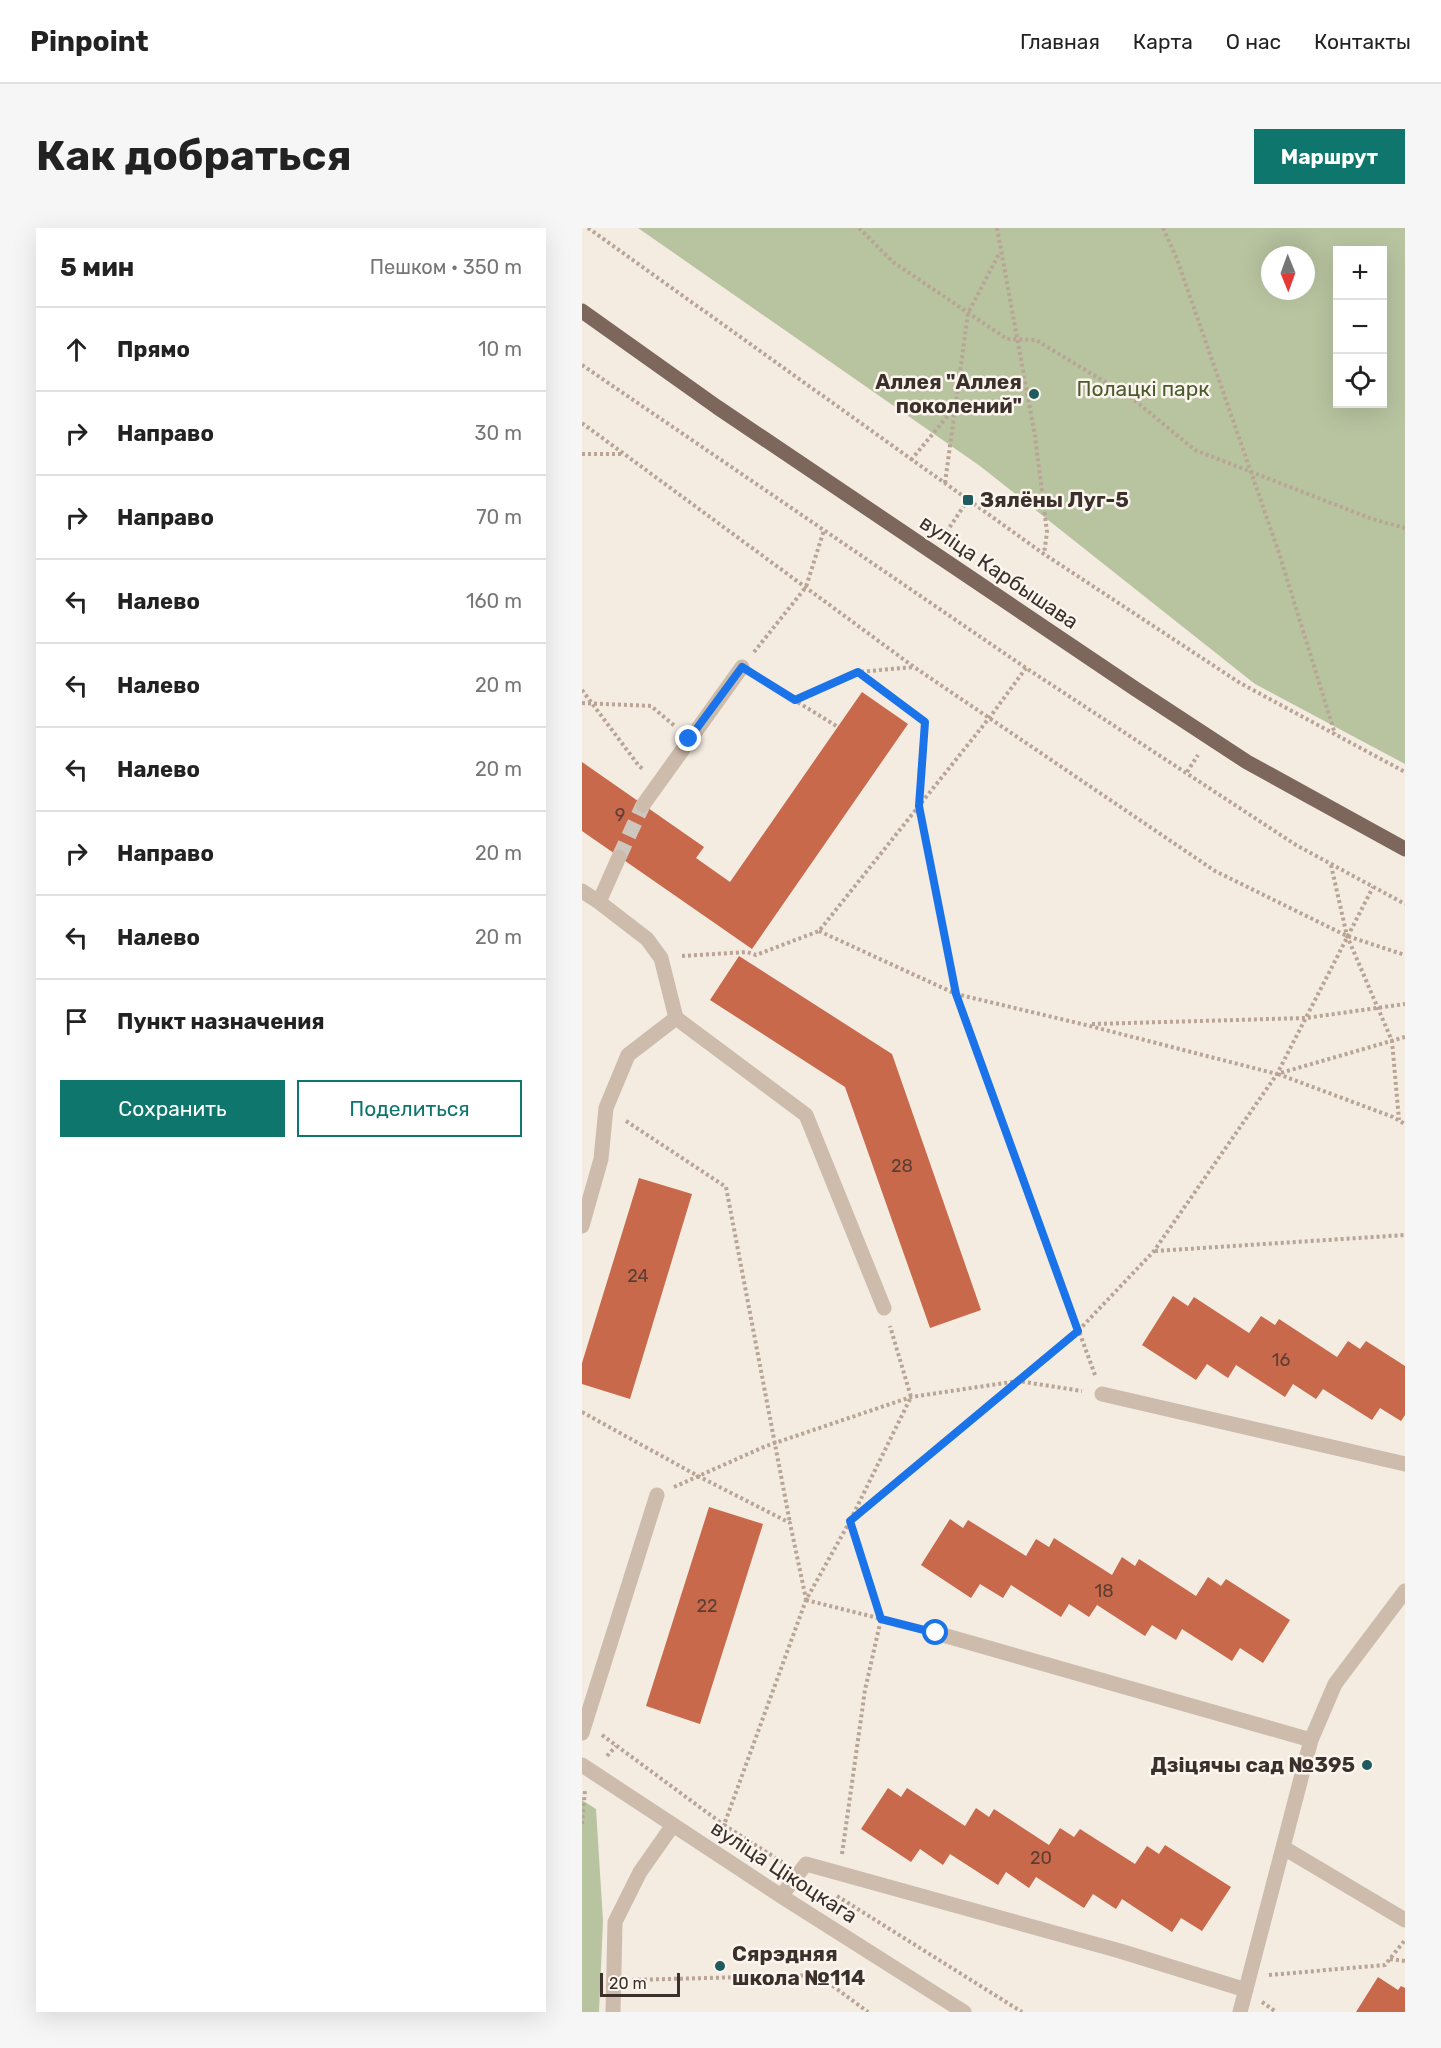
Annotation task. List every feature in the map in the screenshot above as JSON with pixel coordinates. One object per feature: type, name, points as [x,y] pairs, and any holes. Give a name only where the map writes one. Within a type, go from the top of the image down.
[{"type":"main road","name":"вуліца Карбышава","points":[[582,311],[717,407],[932,553],[1247,762],[1405,849]]},
{"type":"street","points":[[643,805],[742,667]]},
{"type":"street","points":[[599,902],[619,857]]},
{"type":"street","points":[[582,891],[647,939],[661,958],[676,1018],[806,1115],[884,1308]]},
{"type":"street","points":[[582,1226],[601,1159],[606,1108],[628,1055],[676,1018]]},
{"type":"street","points":[[1102,1394],[1405,1464]]},
{"type":"street","points":[[583,1728],[657,1495]]},
{"type":"street","points":[[1240,2012],[1311,1740],[1335,1684],[1405,1591]]},
{"type":"street","points":[[936,1633],[1311,1740]]},
{"type":"street","name":"вуліца Цікоцкага","points":[[582,1765],[781,1896],[964,2012]]},
{"type":"street","points":[[613,2012],[615,1922],[640,1872],[674,1825]]},
{"type":"street","points":[[1284,1848],[1405,1920]]},
{"type":"street","points":[[781,1896],[806,1864],[1248,1984]]},
{"type":"path","points":[[588,228],[1044,554],[1240,683],[1405,772]]},
{"type":"path","points":[[859,228],[893,262],[1007,339],[1036,340],[1133,399],[1195,450],[1372,519],[1405,528]]},
{"type":"path","points":[[997,228],[1035,436],[1047,532],[1044,554]]},
{"type":"path","points":[[1163,228],[1177,259],[1278,550],[1335,734]]},
{"type":"path","points":[[945,483],[968,313],[1000,251]]},
{"type":"path","points":[[582,365],[1026,668],[1296,845],[1405,904]]},
{"type":"path","points":[[911,459],[957,405]]},
{"type":"path","points":[[582,423],[914,667],[1215,871],[1347,936],[1405,955]]},
{"type":"path","points":[[582,454],[623,454]]},
{"type":"path","points":[[932,553],[968,500]]},
{"type":"path","points":[[824,530],[806,587],[742,667],[838,727]]},
{"type":"path","points":[[795,700],[858,672],[914,667]]},
{"type":"path","points":[[661,958],[747,952],[756,955],[819,931],[990,717],[1026,668]]},
{"type":"path","points":[[657,1495],[775,1443],[911,1397],[1018,1381],[1102,1394],[956,994],[919,806],[925,722],[858,672]]},
{"type":"path","points":[[582,690],[639,766],[661,782]]},
{"type":"path","points":[[582,703],[651,706],[689,739]]},
{"type":"path","points":[[1331,864],[1347,936],[1392,1041],[1399,1120]]},
{"type":"path","points":[[850,1521],[1078,1331],[1154,1251],[1277,1074],[1373,887]]},
{"type":"path","points":[[819,931],[956,994],[1277,1074],[1405,1124]]},
{"type":"path","points":[[1086,1025],[1306,1018],[1405,1004]]},
{"type":"path","points":[[1277,1074],[1405,1037]]},
{"type":"path","points":[[606,1108],[726,1187],[806,1600]]},
{"type":"path","points":[[1154,1251],[1405,1234]]},
{"type":"path","points":[[724,1825],[806,1600],[850,1521],[911,1397],[884,1308]]},
{"type":"path","points":[[582,1412],[698,1476],[790,1523]]},
{"type":"path","points":[[839,1873],[865,1690],[881,1619],[850,1521]]},
{"type":"path","points":[[806,1600],[936,1633]]},
{"type":"path","points":[[583,1728],[724,1825],[1022,2012]]},
{"type":"path","points":[[1248,1984],[1385,1965],[1405,1939]]},
{"type":"path","points":[[1390,1959],[1405,1960]]},
{"type":"path","points":[[614,1981],[818,1975],[868,2012]]},
{"type":"path","points":[[1011,2012],[1014,2007]]},
{"type":"green space","name":"Полацкі парк","points":[[638,228],[1405,228],[1405,764],[1255,684],[980,466]]},
{"type":"green space","points":[[582,1800],[596,1809],[603,1921],[599,2012],[582,2012]]},
{"type":"building","points":[[862,692],[908,724],[752,949],[582,831],[582,762],[704,847],[696,858],[730,882]]},
{"type":"building","points":[[739,956],[892,1054],[981,1310],[930,1328],[845,1087],[710,1000]]},
{"type":"building","points":[[639,1178],[692,1194],[630,1399],[582,1384],[582,1363]]},
{"type":"building","points":[[1173,1296],[1188,1306],[1194,1297],[1249,1333],[1261,1316],[1275,1325],[1279,1319],[1337,1357],[1348,1341],[1360,1349],[1366,1341],[1405,1366],[1405,1415],[1401,1421],[1380,1408],[1372,1420],[1323,1389],[1316,1399],[1293,1384],[1285,1397],[1236,1365],[1228,1378],[1207,1364],[1196,1380],[1142,1345]]},
{"type":"building","points":[[709,1507],[763,1524],[700,1724],[646,1706]]},
{"type":"building","points":[[950,1519],[963,1528],[968,1520],[1026,1556],[1036,1539],[1049,1547],[1054,1538],[1112,1575],[1122,1557],[1135,1566],[1139,1559],[1196,1596],[1208,1577],[1221,1586],[1226,1579],[1290,1620],[1263,1663],[1240,1648],[1232,1661],[1182,1629],[1176,1640],[1152,1625],[1145,1636],[1097,1605],[1089,1617],[1069,1604],[1061,1617],[1011,1585],[1003,1598],[980,1584],[971,1598],[921,1565]]},
{"type":"building","points":[[888,1788],[901,1797],[907,1788],[965,1826],[976,1808],[989,1817],[994,1809],[1049,1845],[1060,1828],[1074,1837],[1080,1829],[1135,1864],[1147,1846],[1159,1854],[1165,1845],[1231,1887],[1202,1931],[1181,1918],[1172,1932],[1122,1899],[1116,1909],[1093,1894],[1084,1908],[1036,1877],[1029,1888],[1006,1872],[998,1885],[950,1854],[943,1865],[920,1849],[911,1862],[861,1829]]},
{"type":"building","points":[[1378,1977],[1398,1990],[1401,1986],[1405,1988],[1405,2012],[1356,2012]]},
{"type":"tunnel","points":[[619,857],[643,805]]},
{"type":"place","name":"Аллея \"Аллея поколений\"","points":[[1034,394]]},
{"type":"place","name":"Зялёны Луг-5","points":[[968,500]]},
{"type":"place","name":"Дзіцячы сад №395","points":[[1367,1765]]},
{"type":"place","name":"Сярэдняя школа №114","points":[[720,1966]]},
{"type":"route","points":[[689,739],[742,667],[795,700],[858,672],[925,722],[919,806],[956,994],[1078,1331],[850,1521],[881,1619],[936,1633]]}]
